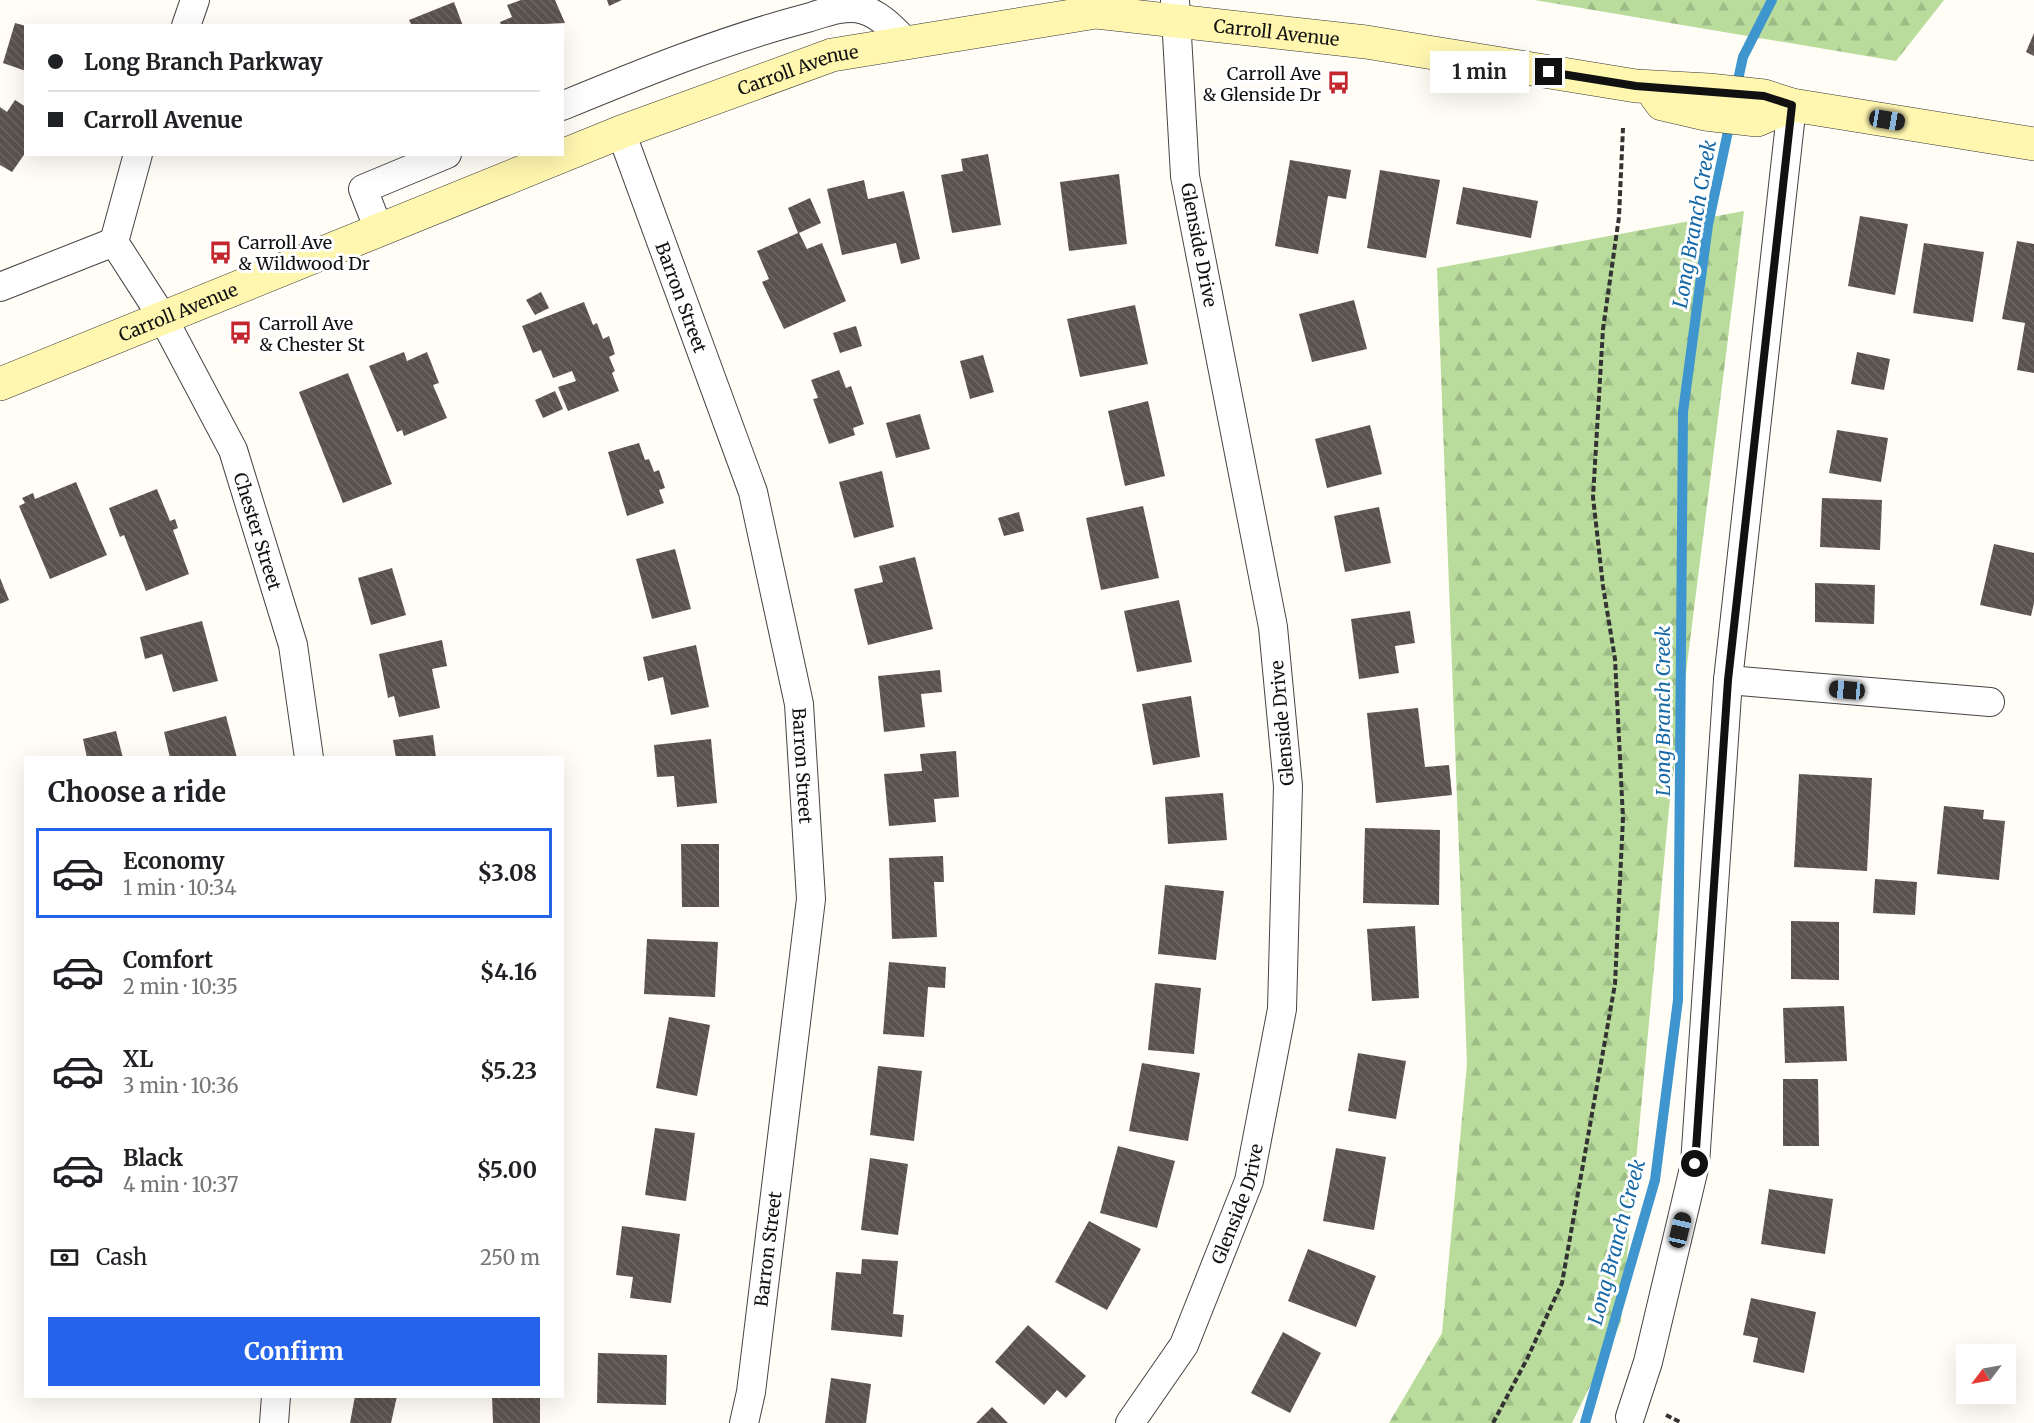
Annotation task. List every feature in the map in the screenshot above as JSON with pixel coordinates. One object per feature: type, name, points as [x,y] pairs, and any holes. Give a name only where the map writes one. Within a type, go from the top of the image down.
[{"type":"main road","name":"Carroll Avenue","points":[[564,155],[832,55],[1096,12],[1176,10],[1636,86],[1646,85],[1662,104],[1707,102],[1771,107],[2034,144]]},
{"type":"main road","name":"Carroll Avenue","points":[[0,384],[562,156]]},
{"type":"street","points":[[187,24],[195,0]]},
{"type":"street","points":[[564,105],[642,73],[757,31],[842,8],[864,9],[884,21],[908,43]]},
{"type":"street","name":"Glenside Drive","points":[[1130,1423],[1184,1345],[1249,1181],[1282,1009],[1288,786],[1273,627],[1185,176],[1176,10]]},
{"type":"street","points":[[1630,1417],[1648,1362],[1695,1164],[1771,107]]},
{"type":"street","name":"Barron Street","points":[[621,132],[753,492],[799,704],[811,899],[751,1392],[744,1423]]},
{"type":"street","points":[[0,287],[114,242],[137,156]]},
{"type":"street","points":[[380,230],[363,189],[442,156]]},
{"type":"street","name":"Chester Street","points":[[114,242],[163,318],[233,450],[293,645],[309,756]]},
{"type":"street","points":[[1728,680],[1990,702]]},
{"type":"street","points":[[274,1423],[276,1398]]},
{"type":"path","points":[[1493,1423],[1527,1359],[1562,1283],[1615,984],[1623,818],[1615,659],[1603,586],[1593,497],[1603,329],[1619,218],[1623,128]]},
{"type":"green space","points":[[1534,0],[1944,0],[1896,61]]},
{"type":"green space","points":[[1744,211],[1669,808],[1621,1322],[1572,1423],[1389,1423],[1442,1333],[1467,1064],[1437,268]]},
{"type":"building","points":[[521,0],[555,0],[565,23],[500,24],[500,22],[512,17],[507,5]]},
{"type":"building","points":[[607,0],[622,0],[609,6]]},
{"type":"building","points":[[454,2],[462,24],[411,24],[409,20]]},
{"type":"building","points":[[15,23],[24,25],[24,70],[3,63]]},
{"type":"building","points":[[2034,33],[2034,56],[2026,52]]},
{"type":"building","points":[[15,100],[24,106],[24,155],[12,172],[0,165],[0,107],[7,112]]},
{"type":"building","points":[[988,154],[1001,225],[952,233],[941,175],[963,171],[961,159]]},
{"type":"building","points":[[1290,160],[1351,170],[1346,199],[1328,196],[1318,254],[1275,246]]},
{"type":"building","points":[[1380,170],[1440,180],[1426,258],[1367,248]]},
{"type":"building","points":[[1119,174],[1127,244],[1069,251],[1060,182]]},
{"type":"building","points":[[864,180],[868,199],[904,191],[920,259],[901,264],[896,243],[842,255],[827,189]]},
{"type":"building","points":[[1463,187],[1538,201],[1531,238],[1456,224]]},
{"type":"building","points":[[810,198],[821,223],[799,233],[807,249],[822,243],[846,301],[784,329],[762,282],[769,279],[757,251],[798,233],[788,208]]},
{"type":"building","points":[[1860,216],[1908,224],[1895,295],[1848,286]]},
{"type":"building","points":[[2017,241],[2034,244],[2034,373],[2017,370],[2025,323],[2002,319]]},
{"type":"building","points":[[1924,243],[1984,252],[1973,322],[1913,313]]},
{"type":"building","points":[[541,292],[549,308],[535,315],[526,300]]},
{"type":"building","points":[[1354,300],[1367,349],[1312,362],[1299,314]]},
{"type":"building","points":[[584,302],[593,325],[597,323],[603,339],[609,336],[615,354],[609,357],[615,371],[612,373],[619,391],[568,411],[558,387],[576,381],[572,371],[553,378],[541,350],[533,353],[522,326]]},
{"type":"building","points":[[1135,305],[1148,364],[1080,377],[1067,319]]},
{"type":"building","points":[[856,326],[862,346],[840,353],[833,333]]},
{"type":"building","points":[[404,352],[407,361],[427,352],[439,383],[433,385],[447,418],[404,436],[402,430],[397,432],[369,366]]},
{"type":"building","points":[[1857,352],[1890,359],[1884,390],[1851,384]]},
{"type":"building","points":[[983,355],[994,392],[970,399],[960,361]]},
{"type":"building","points":[[839,370],[846,388],[851,386],[864,424],[853,428],[855,435],[829,444],[813,399],[818,398],[811,380]]},
{"type":"building","points":[[348,373],[392,484],[343,503],[299,392]]},
{"type":"building","points":[[555,391],[563,409],[543,418],[535,400]]},
{"type":"building","points":[[1148,401],[1165,476],[1125,486],[1108,411]]},
{"type":"building","points":[[920,414],[930,449],[896,458],[886,423]]},
{"type":"building","points":[[1370,425],[1382,474],[1327,488],[1315,439]]},
{"type":"building","points":[[1837,430],[1888,438],[1881,482],[1829,473]]},
{"type":"building","points":[[639,443],[645,460],[649,459],[654,472],[659,470],[665,488],[659,490],[664,503],[627,516],[608,452]]},
{"type":"building","points":[[882,471],[894,527],[854,538],[839,482]]},
{"type":"building","points":[[76,482],[107,555],[50,579],[19,506],[25,503],[22,498],[33,493],[35,499]]},
{"type":"building","points":[[157,489],[170,521],[175,519],[178,528],[173,530],[189,574],[146,591],[124,535],[120,537],[109,508]]},
{"type":"building","points":[[1822,498],[1882,500],[1880,550],[1820,547]]},
{"type":"building","points":[[1143,506],[1159,578],[1101,590],[1086,518]]},
{"type":"building","points":[[1379,507],[1391,563],[1345,572],[1334,516]]},
{"type":"building","points":[[1019,512],[1024,531],[1004,536],[998,518]]},
{"type":"building","points":[[1994,544],[2034,553],[2034,603],[2031,616],[1980,605]]},
{"type":"building","points":[[675,549],[691,609],[652,619],[636,559]]},
{"type":"building","points":[[915,557],[933,629],[868,645],[854,589],[883,582],[879,566]]},
{"type":"building","points":[[392,568],[406,615],[371,625],[358,578]]},
{"type":"building","points":[[0,578],[9,600],[0,604]]},
{"type":"building","points":[[1815,583],[1875,585],[1874,624],[1815,622]]},
{"type":"building","points":[[1179,600],[1192,662],[1137,672],[1124,611]]},
{"type":"building","points":[[1410,611],[1415,643],[1395,646],[1399,673],[1359,679],[1351,619]]},
{"type":"building","points":[[202,621],[218,681],[173,692],[162,654],[145,659],[140,637]]},
{"type":"building","points":[[442,640],[447,666],[432,669],[440,708],[399,717],[394,696],[388,698],[379,654]]},
{"type":"building","points":[[696,645],[709,707],[671,715],[663,677],[648,681],[643,657]]},
{"type":"building","points":[[940,670],[942,692],[921,694],[925,727],[884,732],[878,676]]},
{"type":"building","points":[[1191,696],[1200,757],[1153,765],[1142,704]]},
{"type":"building","points":[[1418,708],[1425,767],[1449,765],[1452,795],[1376,803],[1367,713]]},
{"type":"building","points":[[226,716],[236,756],[170,756],[164,732]]},
{"type":"building","points":[[116,731],[122,756],[87,756],[83,739]]},
{"type":"building","points":[[433,735],[436,756],[396,756],[393,740]]},
{"type":"building","points":[[711,739],[717,803],[677,807],[674,776],[657,777],[654,745]]},
{"type":"building","points":[[956,751],[959,797],[934,799],[936,822],[889,826],[884,774],[922,771],[920,754]]},
{"type":"building","points":[[1799,774],[1872,778],[1867,871],[1794,867]]},
{"type":"building","points":[[1223,793],[1227,840],[1168,844],[1165,797]]},
{"type":"building","points":[[1944,806],[1984,810],[1983,819],[2005,821],[1999,880],[1937,874]]},
{"type":"building","points":[[1365,828],[1440,830],[1439,905],[1363,903]]},
{"type":"building","points":[[681,844],[719,844],[719,907],[682,907]]},
{"type":"building","points":[[943,856],[944,882],[934,882],[937,937],[892,939],[889,858]]},
{"type":"building","points":[[1875,879],[1917,882],[1915,915],[1873,913]]},
{"type":"building","points":[[1165,885],[1224,891],[1216,960],[1158,954]]},
{"type":"building","points":[[1791,921],[1839,922],[1839,980],[1791,979]]},
{"type":"building","points":[[1415,926],[1419,998],[1372,1001],[1367,929]]},
{"type":"building","points":[[647,939],[718,942],[715,997],[644,994]]},
{"type":"building","points":[[889,962],[946,967],[945,988],[928,987],[924,1037],[883,1034]]},
{"type":"building","points":[[1155,983],[1201,988],[1194,1054],[1148,1050]]},
{"type":"building","points":[[1844,1006],[1847,1061],[1785,1063],[1783,1008]]},
{"type":"building","points":[[669,1017],[710,1025],[697,1096],[656,1088]]},
{"type":"building","points":[[1358,1053],[1406,1061],[1396,1119],[1348,1111]]},
{"type":"building","points":[[1142,1063],[1200,1073],[1188,1141],[1129,1131]]},
{"type":"building","points":[[878,1066],[922,1071],[914,1141],[870,1135]]},
{"type":"building","points":[[1783,1079],[1818,1079],[1819,1146],[1783,1146]]},
{"type":"building","points":[[655,1128],[695,1133],[686,1201],[645,1195]]},
{"type":"building","points":[[1118,1146],[1175,1161],[1157,1228],[1100,1213]]},
{"type":"building","points":[[1336,1148],[1386,1157],[1374,1230],[1323,1221]]},
{"type":"building","points":[[870,1158],[908,1164],[898,1235],[861,1230]]},
{"type":"building","points":[[1769,1189],[1833,1199],[1825,1254],[1761,1244]]},
{"type":"building","points":[[1089,1221],[1141,1249],[1107,1310],[1055,1282]]},
{"type":"building","points":[[622,1226],[680,1234],[671,1303],[630,1298],[633,1277],[616,1275]]},
{"type":"building","points":[[1308,1249],[1376,1276],[1356,1327],[1288,1301]]},
{"type":"building","points":[[862,1259],[898,1261],[893,1314],[904,1315],[902,1337],[831,1330],[836,1272],[861,1274]]},
{"type":"building","points":[[1751,1298],[1816,1312],[1804,1373],[1753,1362],[1758,1338],[1743,1335]]},
{"type":"building","points":[[1028,1325],[1086,1376],[1066,1398],[1057,1390],[1044,1405],[995,1362]]},
{"type":"building","points":[[1283,1332],[1321,1353],[1290,1413],[1251,1393]]},
{"type":"building","points":[[598,1353],[667,1355],[666,1405],[597,1403]]},
{"type":"building","points":[[831,1378],[871,1384],[866,1423],[825,1423]]},
{"type":"building","points":[[355,1398],[397,1398],[391,1423],[350,1423]]},
{"type":"building","points":[[492,1398],[540,1398],[540,1423],[493,1423]]},
{"type":"building","points":[[992,1407],[1008,1423],[976,1423]]},
{"type":"waterway","name":"Long Branch Creek","points":[[1736,89],[1743,57],[1772,0]]},
{"type":"waterway","name":"Long Branch Creek","points":[[1585,1423],[1655,1180],[1678,1000],[1683,412],[1708,225],[1730,122]]},
{"type":"place","name":"Carroll Ave & Glenside Dr","points":[[1339,83]]},
{"type":"place","name":"Carroll Ave & Wildwood Dr","points":[[220,252]]},
{"type":"place","name":"Carroll Ave & Chester St","points":[[241,333]]},
{"type":"route","points":[[1549,72],[1636,86],[1764,96],[1792,105],[1728,680],[1695,1164]]}]
